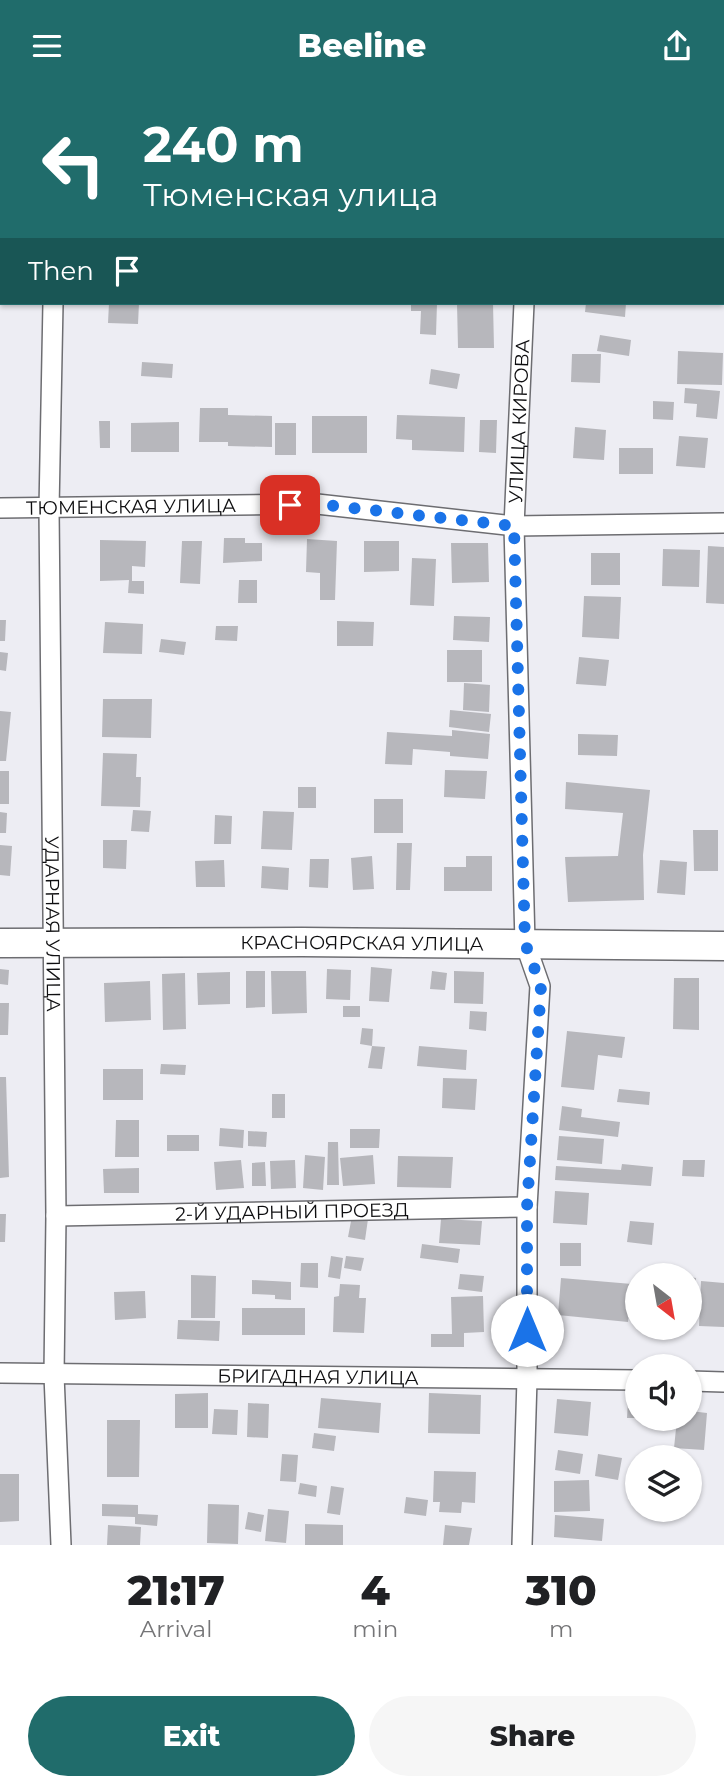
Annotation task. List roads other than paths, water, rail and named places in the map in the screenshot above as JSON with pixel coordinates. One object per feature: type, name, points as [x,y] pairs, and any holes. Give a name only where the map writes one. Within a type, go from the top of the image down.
[{"type":"main road","name":"КРАСНОЯРСКАЯ УЛИЦА","points":[[0,943],[525,943],[724,946]]},
{"type":"street","name":"УДАРНАЯ УЛИЦА","points":[[53,305],[49,509],[57,1216],[54,1375],[61,1545]]},
{"type":"street","name":"УЛИЦА КИРОВА","points":[[523,1545],[527,1207],[541,986],[525,943],[514,526],[524,305]]},
{"type":"street","name":"ТЮМЕНСКАЯ УЛИЦА","points":[[0,508],[317,504],[514,526],[724,523]]},
{"type":"street","name":"2-Й УДАРНЫЙ ПРОЕЗД","points":[[57,1216],[527,1207]]},
{"type":"street","name":"БРИГАДНАЯ УЛИЦА","points":[[0,1373],[625,1380]]},
{"type":"street","points":[[702,1381],[724,1382]]}]
